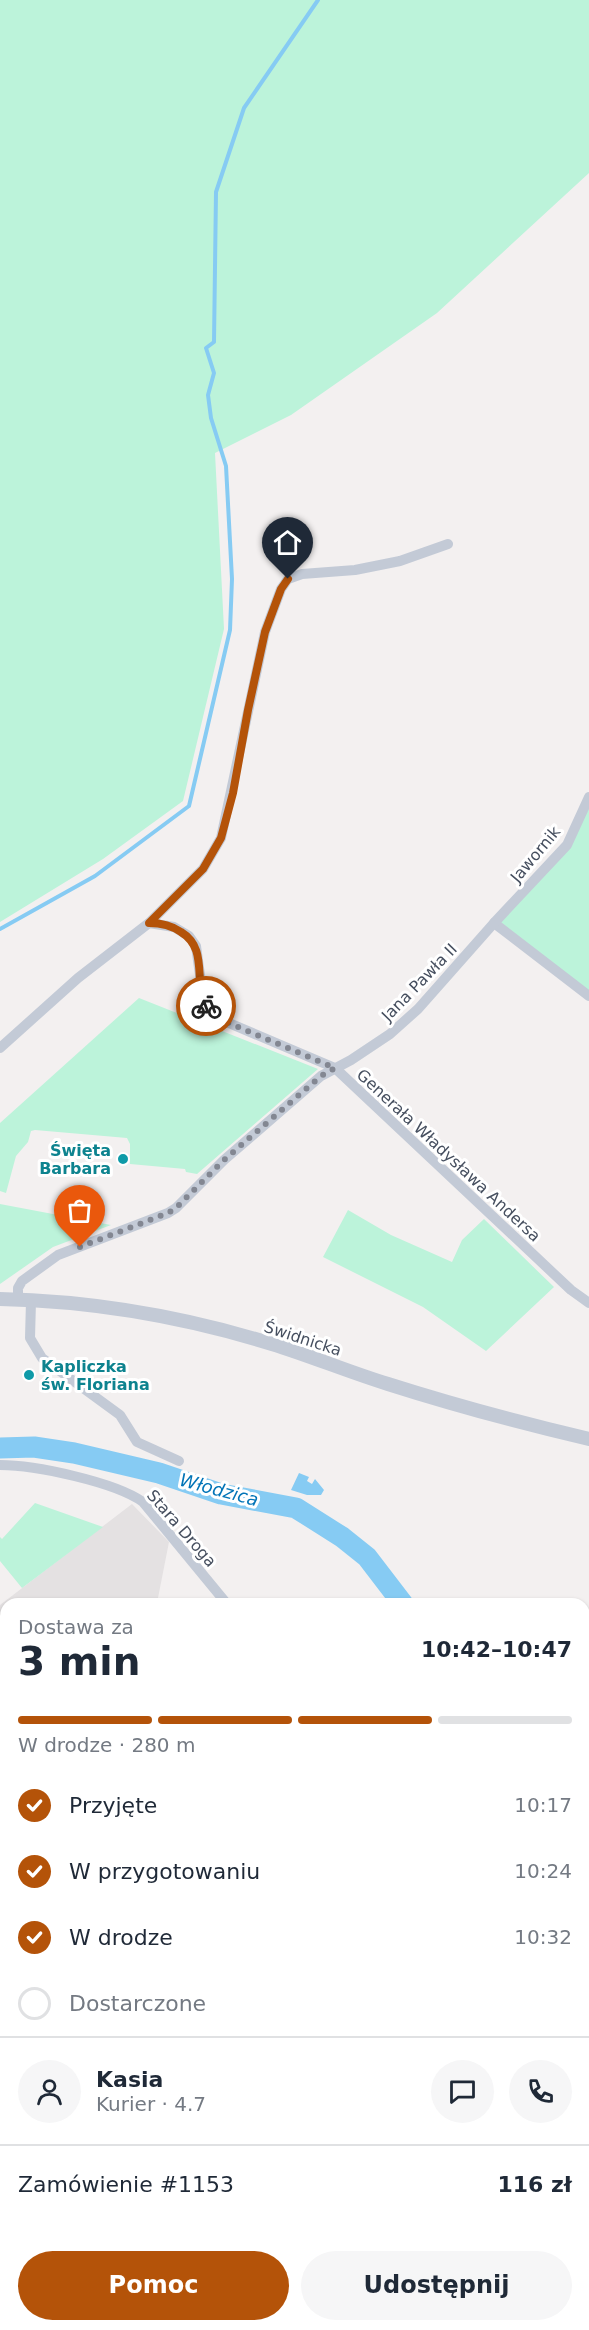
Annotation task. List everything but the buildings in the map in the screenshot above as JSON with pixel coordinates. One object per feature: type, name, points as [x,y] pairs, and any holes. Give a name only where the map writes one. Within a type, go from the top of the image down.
[{"type":"street","points":[[0,1048],[78,978],[149,923],[203,869],[221,838],[233,793],[265,632],[281,589],[288,579],[302,574],[355,570],[400,561],[448,544]]},
{"type":"street","name":"Jawornik","points":[[494,923],[567,845],[589,797]]},
{"type":"street","name":"Generała Władysława Andersa","points":[[149,923],[174,927],[189,936],[196,946],[204,1004],[217,1018],[335,1068],[571,1290],[589,1303]]},
{"type":"street","points":[[494,923],[589,996]]},
{"type":"street","name":"Jana Pawła II","points":[[24,1300],[18,1288],[22,1281],[58,1255],[176,1208],[224,1160],[321,1076],[390,1034],[417,1009],[494,923]]},
{"type":"street","name":"Świdnicka","points":[[0,1299],[148,1314],[223,1330],[273,1344],[450,1403],[589,1439]]},
{"type":"street","points":[[24,1300],[30,1338],[42,1358],[120,1415],[137,1442],[179,1461]]},
{"type":"street","name":"Stara Droga","points":[[0,1465],[19,1465],[102,1483],[135,1496],[148,1508],[222,1598]]},
{"type":"shaded area","points":[[132,1504],[169,1542],[158,1598],[9,1598]]},
{"type":"green space","points":[[0,0],[589,0],[589,173],[437,313],[291,415],[215,453],[224,629],[183,801],[103,859],[0,922]]},
{"type":"green space","points":[[589,794],[589,996],[494,923],[567,845]]},
{"type":"green space","points":[[139,998],[318,1069],[197,1174],[186,1172],[185,1169],[130,1164],[130,1144],[127,1138],[35,1130],[31,1131],[28,1142],[16,1156],[6,1193],[0,1191],[0,1123]]},
{"type":"green space","points":[[0,1204],[111,1225],[53,1247],[0,1284]]},
{"type":"green space","points":[[348,1210],[391,1235],[452,1262],[462,1240],[484,1219],[554,1287],[486,1351],[423,1307],[323,1257]]},
{"type":"green space","points":[[35,1503],[103,1527],[22,1588],[0,1561],[0,1537],[2,1539]]},
{"type":"water","points":[[299,1473],[309,1477],[307,1481],[312,1484],[315,1479],[324,1490],[321,1495],[307,1495],[291,1490]]},
{"type":"waterway","points":[[0,929],[95,876],[189,806],[230,630],[232,579],[226,466],[211,418],[208,395],[214,373],[206,348],[214,342],[216,192],[244,108],[318,0]]},
{"type":"waterway","name":"Włodzica","points":[[0,1448],[34,1447],[74,1453],[159,1473],[221,1494],[296,1508],[342,1537],[367,1557],[398,1598]]},
{"type":"way so far","points":[[80,1247],[176,1208],[224,1160],[321,1076],[335,1068],[323,1065],[217,1018],[206,1006]]},
{"type":"place","name":"Święta Barbara","points":[[123,1159]]},
{"type":"place","name":"Kapliczka św. Floriana","points":[[29,1375]]},
{"type":"route","points":[[206,1006],[196,946],[189,936],[174,927],[149,923],[203,869],[221,838],[233,793],[265,632],[281,589],[288,579]]}]
